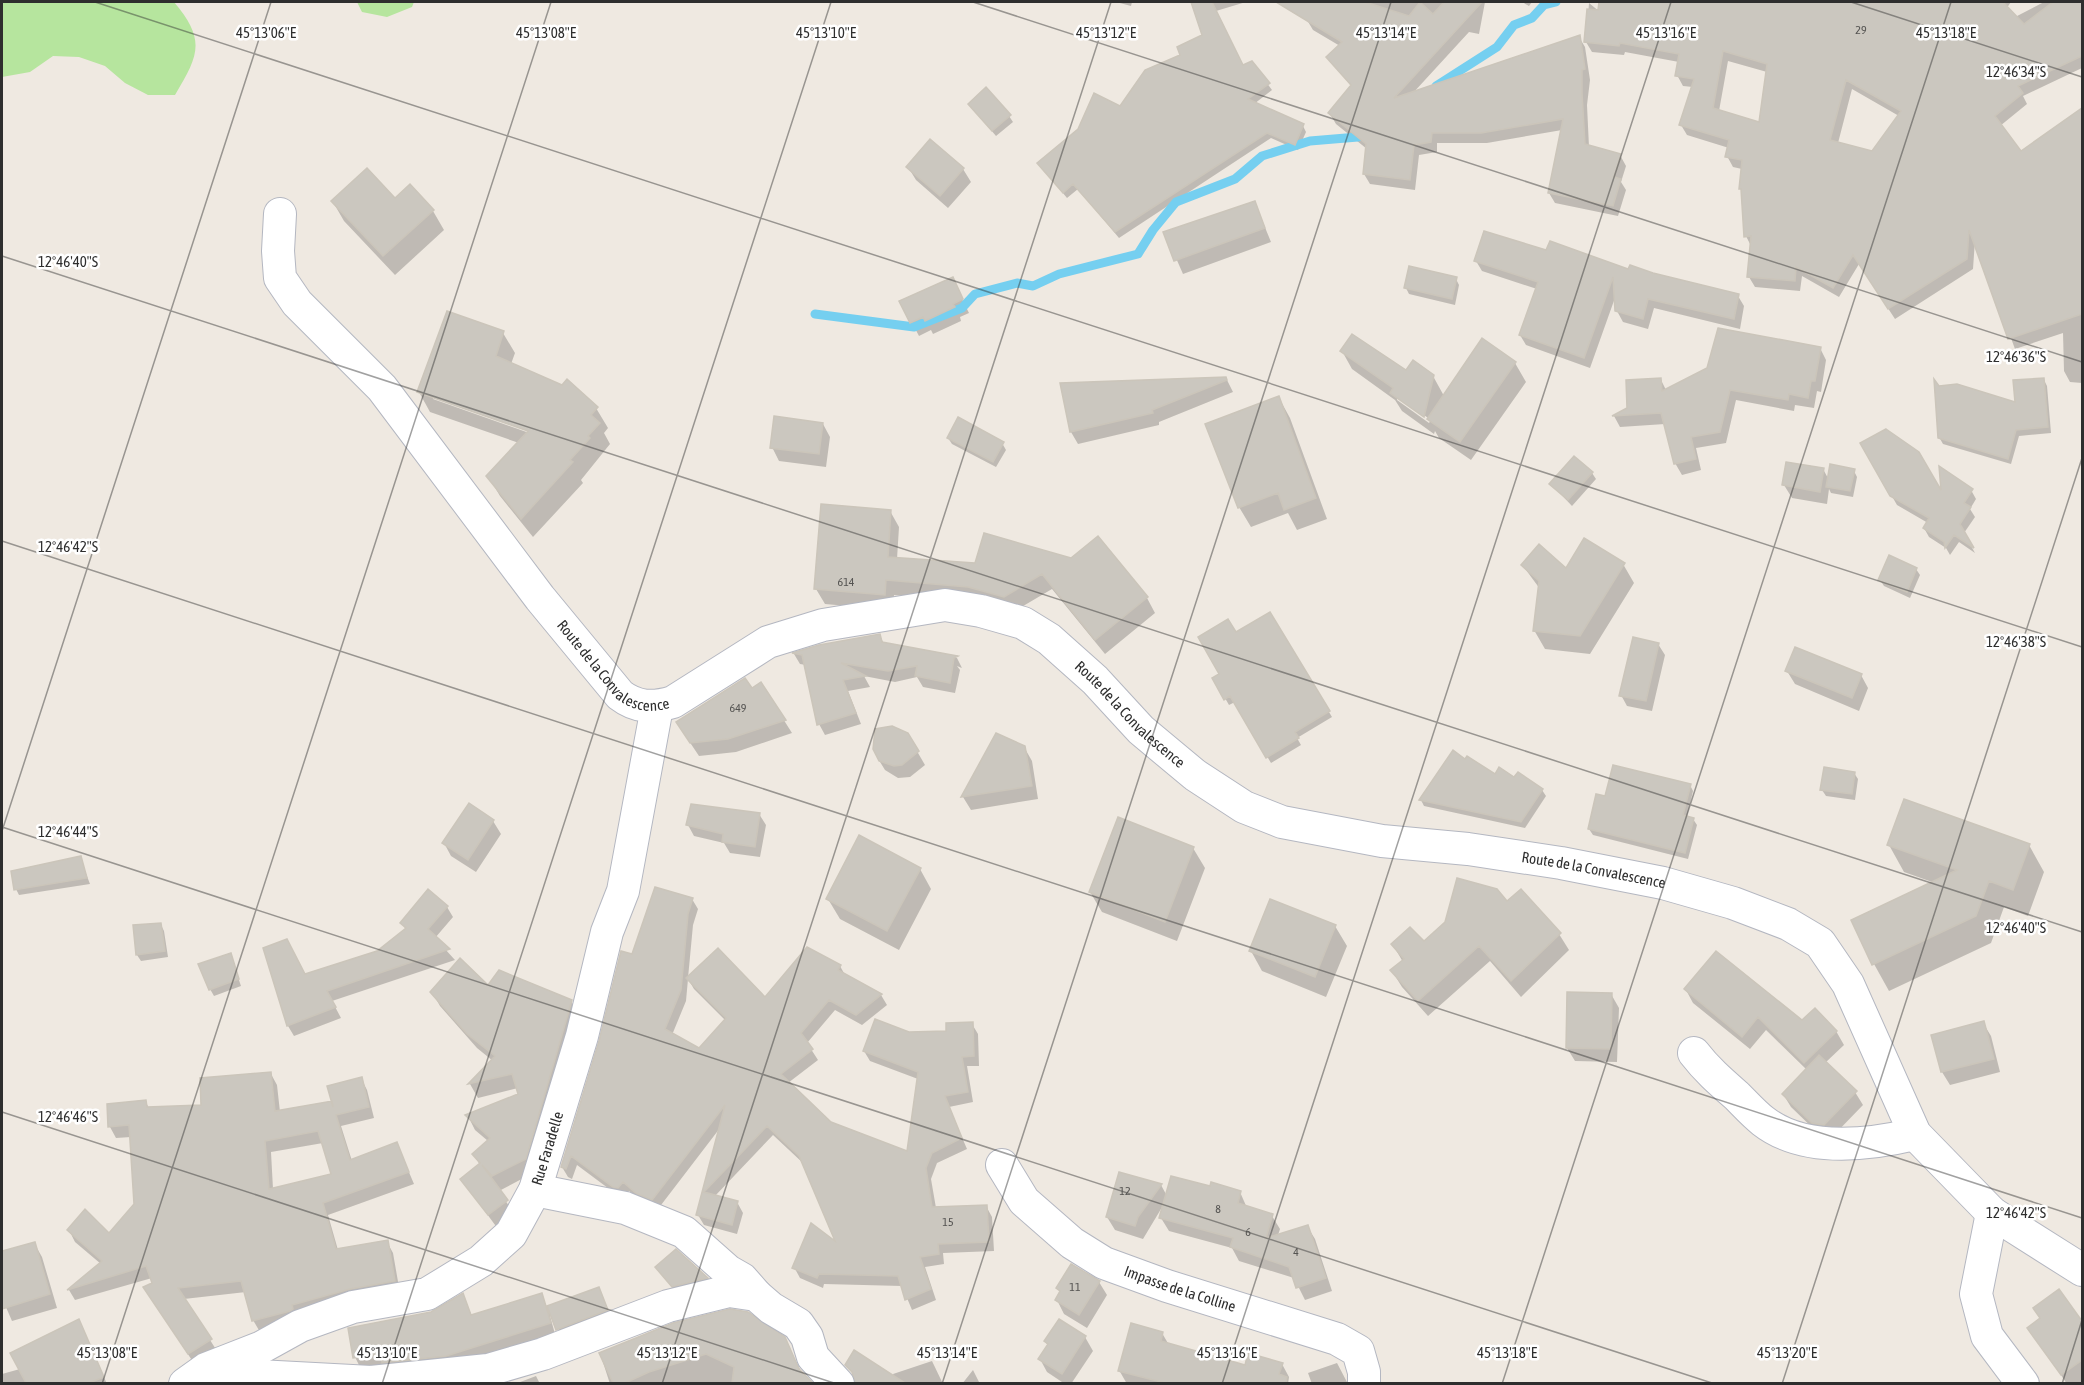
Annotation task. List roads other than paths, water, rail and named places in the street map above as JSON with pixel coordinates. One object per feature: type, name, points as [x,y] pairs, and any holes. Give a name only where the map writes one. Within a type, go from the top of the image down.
[{"type":"street","name":"Route de la Convalescence","points":[[280,214],[278,251],[280,278],[297,303],[382,388],[540,598],[620,695],[633,705],[657,707],[691,692],[768,642],[823,625],[945,605],[981,611],[1023,623],[1049,639],[1095,680],[1140,730],[1195,775],[1244,807],[1282,822],[1319,830],[1382,841],[1467,849],[1561,863],[1663,884],[1733,903],[1788,924],[1809,935],[1829,954],[1848,984],[1915,1134],[1992,1213],[2082,1270]]},
{"type":"street","name":"Rue Faradelle","points":[[196,1376],[262,1347],[300,1326],[353,1307],[427,1294],[496,1249],[511,1234],[536,1190],[582,1036],[607,932],[623,891],[657,707]]},
{"type":"street","points":[[1694,1053],[1705,1068],[1764,1122],[1781,1132],[1818,1142],[1859,1144],[1915,1134]]},
{"type":"street","name":"Impasse de la Colline","points":[[1002,1165],[1023,1202],[1072,1243],[1104,1263],[1167,1286],[1336,1339],[1358,1351],[1364,1372],[1364,1383]]},
{"type":"street","points":[[536,1190],[625,1208],[684,1232],[728,1271],[742,1279],[771,1308],[798,1324],[807,1338],[813,1356],[838,1383]]},
{"type":"street","points":[[1992,1213],[1976,1294],[1987,1336],[2023,1383]]},
{"type":"street","points":[[196,1376],[258,1376],[371,1382],[488,1370],[543,1354],[632,1318],[695,1298],[729,1291],[756,1295]]},
{"type":"waterway","points":[[1436,86],[1497,47],[1514,25],[1532,18],[1544,5],[1556,2]]},
{"type":"waterway","points":[[815,314],[914,327],[962,308],[975,294],[1017,283],[1033,286],[1059,274],[1138,254],[1153,230],[1176,202],[1235,179],[1262,156],[1310,141],[1358,137],[1367,131]]}]
